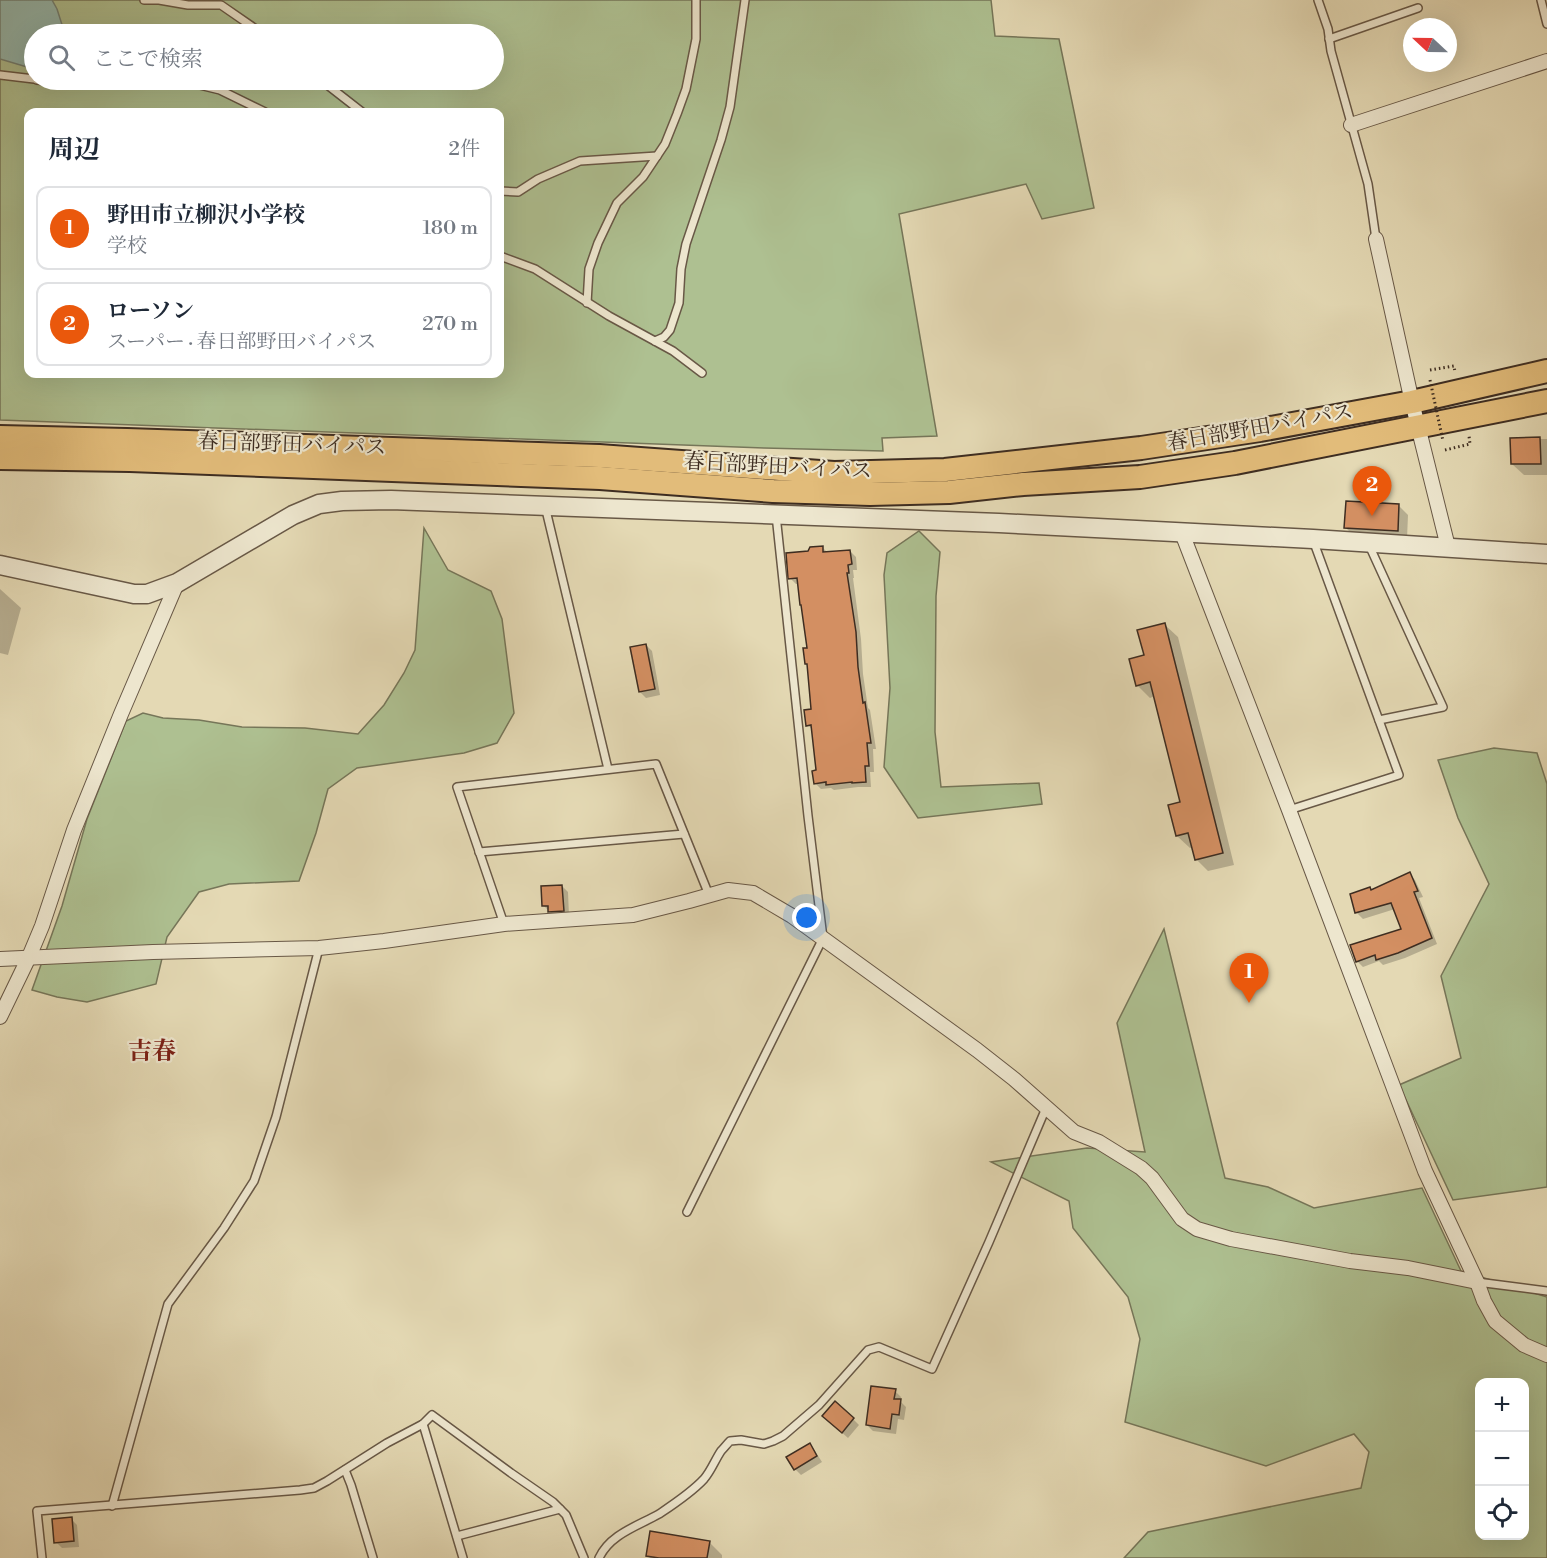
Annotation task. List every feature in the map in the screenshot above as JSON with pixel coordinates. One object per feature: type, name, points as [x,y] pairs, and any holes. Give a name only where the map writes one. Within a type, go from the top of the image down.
[{"type":"highway","name":"春日部野田バイパス","points":[[0,437],[599,456],[845,473],[945,470],[1141,448],[1260,430],[1412,402],[1547,371]]},
{"type":"highway","name":"春日部野田バイパス","points":[[0,458],[600,478],[773,491],[870,494],[949,492],[1023,484],[1140,477],[1235,463],[1547,401]]},
{"type":"street","points":[[1351,124],[1547,61]]},
{"type":"street","points":[[1376,239],[1412,402],[1448,547]]},
{"type":"street","points":[[0,565],[134,594],[147,594],[177,583],[284,520],[319,504],[391,500],[999,523],[1547,554]]},
{"type":"street","points":[[1182,533],[1425,1172],[1495,1321],[1524,1345],[1547,1355]]},
{"type":"street","points":[[0,1017],[42,926],[74,830],[177,583]]},
{"type":"street","points":[[0,959],[319,948],[384,942],[504,924],[633,915],[728,890],[753,893],[792,916],[1014,1078],[1074,1132],[1099,1142],[1141,1168],[1152,1178],[1182,1219],[1197,1229],[1231,1239],[1477,1282]]},
{"type":"lane","points":[[144,0],[221,6],[248,24]]},
{"type":"lane","points":[[587,303],[589,269],[597,243],[617,203],[643,177],[665,144],[686,88],[696,39],[696,0]]},
{"type":"lane","points":[[655,341],[664,337],[670,330],[679,303],[681,269],[686,244],[721,140],[729,107],[745,0]]},
{"type":"lane","points":[[1318,0],[1328,29],[1331,51],[1368,184],[1376,239]]},
{"type":"lane","points":[[1541,0],[1547,24]]},
{"type":"lane","points":[[1329,39],[1418,8]]},
{"type":"lane","points":[[0,75],[24,78]]},
{"type":"lane","points":[[220,90],[258,108]]},
{"type":"lane","points":[[334,90],[357,108]]},
{"type":"lane","points":[[504,192],[518,192],[538,179],[580,161],[657,156]]},
{"type":"lane","points":[[504,257],[535,269],[587,303],[673,351],[702,374]]},
{"type":"lane","points":[[545,506],[608,770]]},
{"type":"lane","points":[[687,1212],[823,938],[776,515]]},
{"type":"lane","points":[[1289,810],[1399,775],[1313,539]]},
{"type":"lane","points":[[1368,543],[1443,707],[1379,720]]},
{"type":"lane","points":[[504,924],[457,787],[656,764],[709,896]]},
{"type":"lane","points":[[479,852],[684,834]]},
{"type":"lane","points":[[112,1506],[168,1304],[224,1228],[254,1181],[276,1117],[319,948]]},
{"type":"lane","points":[[599,1558],[614,1540],[634,1525],[657,1515],[705,1478],[730,1441],[764,1443],[783,1436],[819,1405],[868,1350],[879,1347],[932,1369],[1046,1107]]},
{"type":"lane","points":[[1477,1282],[1547,1291]]},
{"type":"lane","points":[[42,1558],[37,1512],[314,1488],[387,1443],[423,1424],[432,1415],[553,1502],[566,1515],[584,1558]]},
{"type":"lane","points":[[423,1424],[463,1558]]},
{"type":"lane","points":[[345,1470],[373,1558]]},
{"type":"lane","points":[[457,1536],[560,1509]]},
{"type":"path","points":[[1430,370],[1454,366],[1456,374],[1447,376]]},
{"type":"path","points":[[1438,378],[1430,380],[1443,441],[1452,439]]},
{"type":"path","points":[[1445,450],[1470,444],[1469,436],[1460,438]]},
{"type":"green space","points":[[0,0],[991,0],[995,36],[1059,39],[1094,208],[1042,219],[1026,184],[899,214],[937,436],[882,438],[883,451],[0,420]]},
{"type":"green space","points":[[424,528],[448,570],[491,591],[502,619],[514,713],[497,743],[464,753],[357,768],[328,789],[299,881],[229,884],[199,892],[167,937],[156,984],[87,1002],[32,990],[62,906],[87,819],[126,721],[143,713],[163,718],[199,720],[242,727],[305,728],[358,734],[384,705],[415,650]]},
{"type":"green space","points":[[919,531],[940,552],[936,596],[935,732],[941,787],[1039,783],[1042,804],[918,818],[884,767],[890,688],[884,575],[887,553]]},
{"type":"green space","points":[[1494,748],[1537,753],[1547,784],[1547,1187],[1453,1200],[1399,1085],[1461,1058],[1441,976],[1489,884],[1458,818],[1438,760]]},
{"type":"green space","points":[[1164,929],[1225,1178],[1268,1187],[1314,1208],[1422,1188],[1461,1271],[1547,1297],[1547,1558],[1124,1558],[1148,1532],[1361,1488],[1369,1452],[1354,1434],[1266,1466],[1125,1422],[1140,1339],[1128,1297],[1073,1228],[1069,1201],[991,1162],[1087,1148],[1145,1152],[1117,1023]]},
{"type":"water","points":[[0,0],[52,0],[62,24],[24,24],[24,66],[0,59]]},
{"type":"building","points":[[1540,437],[1541,464],[1511,464],[1510,438]]},
{"type":"building","points":[[1346,501],[1399,504],[1398,531],[1344,528]]},
{"type":"building","points":[[823,546],[823,552],[850,550],[852,564],[848,565],[849,573],[847,573],[863,703],[865,702],[871,743],[867,743],[869,766],[865,766],[866,782],[814,784],[812,771],[816,770],[811,725],[806,726],[804,710],[811,709],[807,664],[805,664],[803,648],[807,648],[797,578],[788,579],[786,553],[808,551],[810,547]]},
{"type":"building","points":[[1165,623],[1223,853],[1195,860],[1188,833],[1176,836],[1168,805],[1180,802],[1150,682],[1136,686],[1129,659],[1144,655],[1137,630]]},
{"type":"building","points":[[646,644],[655,689],[639,692],[630,647]]},
{"type":"building","points":[[1410,872],[1418,891],[1414,892],[1432,938],[1376,960],[1375,955],[1356,962],[1350,945],[1401,929],[1391,903],[1355,913],[1350,894],[1370,887],[1371,890]]},
{"type":"building","points":[[562,885],[564,911],[548,912],[548,906],[542,906],[541,886]]},
{"type":"building","points":[[871,1386],[896,1389],[894,1399],[901,1399],[899,1415],[892,1414],[890,1429],[866,1425]]},
{"type":"building","points":[[835,1401],[854,1418],[842,1433],[822,1416]]},
{"type":"building","points":[[810,1443],[817,1456],[794,1470],[786,1457]]},
{"type":"building","points":[[72,1517],[74,1541],[54,1543],[52,1519]]},
{"type":"building","points":[[650,1531],[710,1541],[707,1558],[646,1556]]},
{"type":"place","name":"ローソン","points":[[1372,516]]},
{"type":"place","name":"野田市立柳沢小学校","points":[[1249,1003]]},
{"type":"district","name":"吉春","points":[[152,1052]]}]
